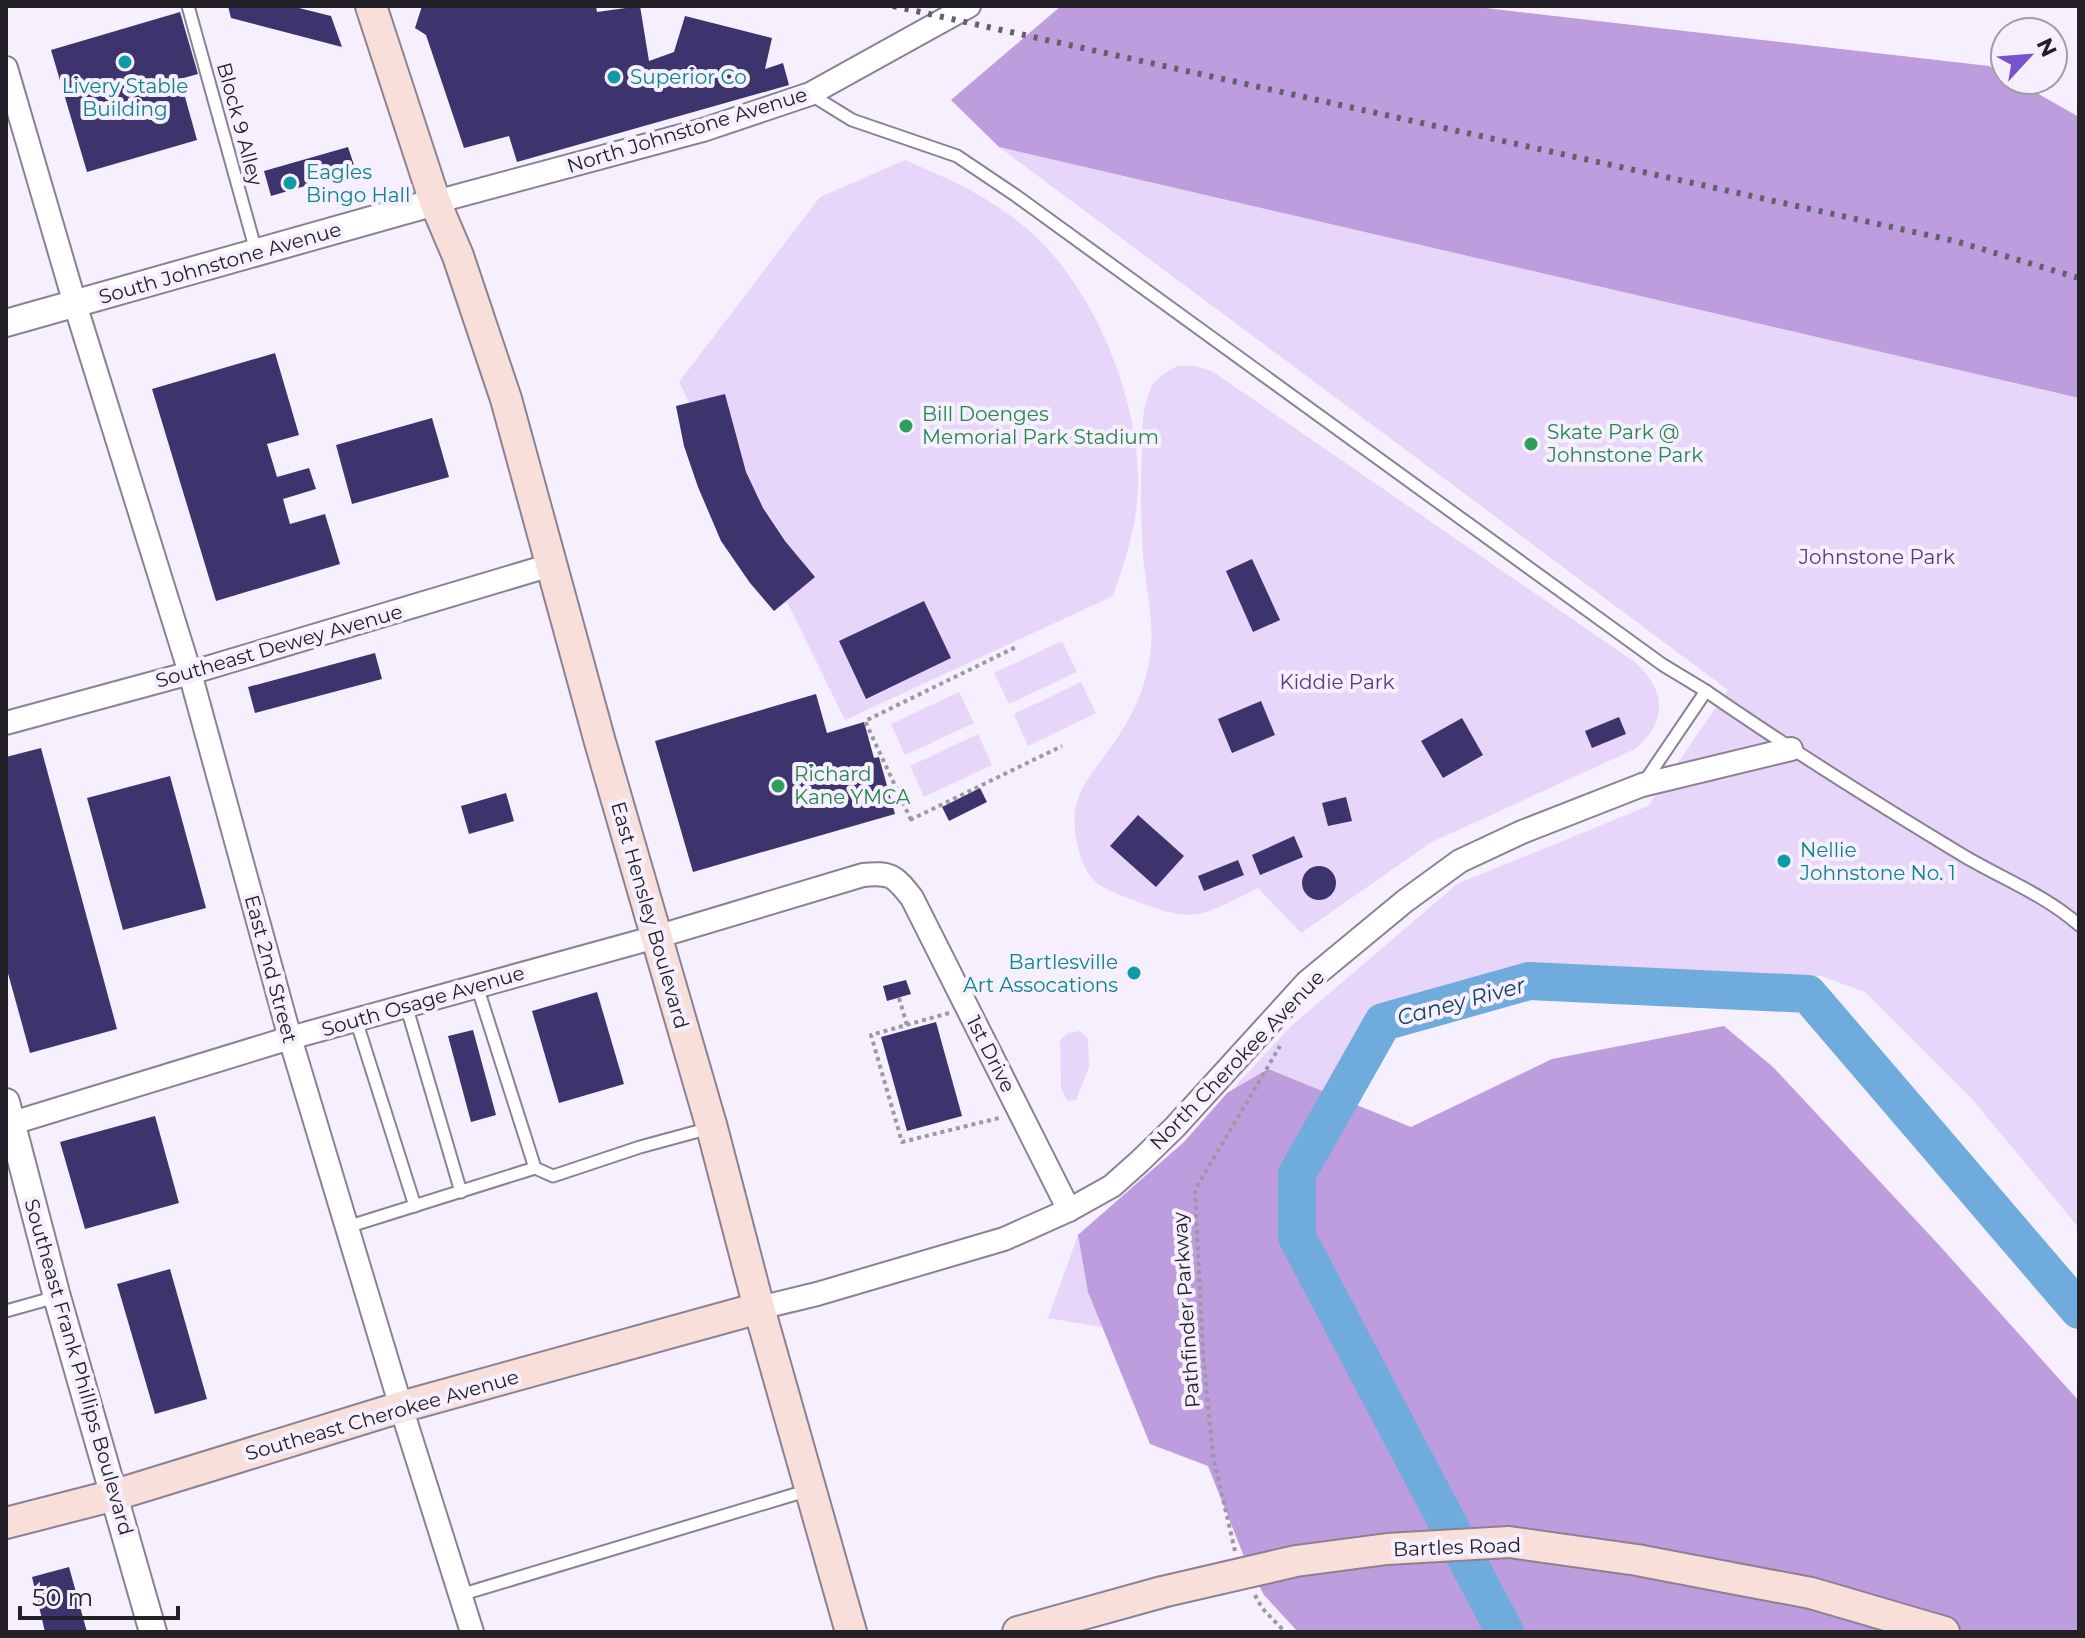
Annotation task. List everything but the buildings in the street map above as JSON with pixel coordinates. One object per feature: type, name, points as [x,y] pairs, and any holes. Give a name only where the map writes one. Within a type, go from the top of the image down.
[{"type":"main road","name":"East Hensley Boulevard","points":[[371,6],[435,202],[458,256],[506,399],[851,1632]]},
{"type":"main road","name":"Southeast Cherokee Avenue","points":[[6,1523],[115,1495],[401,1407],[759,1308]]},
{"type":"main road","name":"Bartles Road","points":[[1018,1632],[1162,1592],[1296,1561],[1387,1549],[1509,1542],[1637,1560],[1811,1593],[1944,1632]]},
{"type":"street","name":"North Johnstone Avenue","points":[[435,202],[703,130],[810,94],[969,6]]},
{"type":"street","name":"East 2nd Street","points":[[6,68],[75,304],[190,673],[290,1038],[472,1632]]},
{"type":"street","name":"South Johnstone Avenue","points":[[6,323],[435,202]]},
{"type":"street","name":"Southeast Dewey Avenue","points":[[6,723],[190,673],[551,565]]},
{"type":"street","name":"North Cherokee Avenue","points":[[759,1308],[1004,1239],[1069,1210],[1112,1186],[1140,1161],[1307,982],[1405,901],[1460,861],[1522,832],[1642,785],[1791,749]]},
{"type":"street","name":"South Osage Avenue","points":[[8,1116],[656,937],[863,875],[887,874],[898,880],[912,898]]},
{"type":"street","name":"1st Drive","points":[[912,898],[1069,1210]]},
{"type":"street","name":"Southeast Frank Phillips Boulevard","points":[[8,1116],[153,1632]]},
{"type":"lane","name":"Block 9 Alley","points":[[188,6],[256,252]]},
{"type":"lane","points":[[810,94],[852,120],[957,156],[1650,656],[1791,749],[1967,858],[2058,907],[2079,925]]},
{"type":"lane","points":[[1642,785],[1706,691]]},
{"type":"lane","points":[[477,986],[535,1168]]},
{"type":"lane","points":[[406,1005],[461,1192]]},
{"type":"lane","points":[[356,1020],[415,1206]]},
{"type":"lane","points":[[347,1227],[535,1168],[553,1176],[640,1147],[712,1128]]},
{"type":"lane","points":[[6,1311],[57,1297]]},
{"type":"lane","points":[[460,1595],[810,1490]]},
{"type":"path","points":[[1016,647],[865,721],[911,820],[1062,746]]},
{"type":"path","points":[[899,998],[907,1025]]},
{"type":"path","points":[[951,1013],[871,1035],[902,1142],[1002,1117]]},
{"type":"path","name":"Pathfinder Parkway","points":[[1236,1554],[1213,1456],[1203,1353],[1195,1190],[1285,1037]]},
{"type":"path","points":[[1254,1594],[1262,1608],[1285,1632]]},
{"type":"green space","name":"Johnstone Park","points":[[999,147],[2079,398],[2079,1228],[1972,1099],[1865,992],[1821,976],[1516,966],[1367,1011],[1277,1177],[1347,1369],[1048,1318],[1078,1235],[1184,1142],[1291,1026],[1457,884],[1648,806],[1728,690]]},
{"type":"green space","name":"Bill Doenges Memorial Park Stadium","points":[[905,160],[968,189],[1011,216],[1051,253],[1074,283],[1094,316],[1124,391],[1138,467],[1137,502],[1134,526],[1113,596],[845,720],[787,602],[774,611],[737,563],[710,516],[691,464],[676,406],[689,402],[679,382],[820,197]]},
{"type":"green space","name":"Kiddie Park","points":[[1178,366],[1195,366],[1212,371],[1636,663],[1658,696],[1658,718],[1646,739],[1635,749],[1432,842],[1301,933],[1258,888],[1207,912],[1182,914],[1128,898],[1096,882],[1086,870],[1079,851],[1075,812],[1085,784],[1124,727],[1146,677],[1151,637],[1142,530],[1143,418],[1153,384]]},
{"type":"green space","points":[[1062,641],[1077,672],[1009,704],[994,673]]},
{"type":"green space","points":[[1081,682],[1096,713],[1028,746],[1014,714]]},
{"type":"green space","points":[[959,692],[974,723],[905,755],[891,724]]},
{"type":"green space","points":[[978,734],[992,765],[924,797],[910,766]]},
{"type":"green space","points":[[1080,1031],[1088,1039],[1089,1067],[1076,1100],[1067,1101],[1061,1088],[1060,1040],[1068,1033]]},
{"type":"shaded area","points":[[1061,6],[1468,6],[1989,66],[1989,96],[2042,96],[2079,117],[2079,398],[999,147],[951,100]]},
{"type":"shaded area","points":[[1724,1026],[1773,1067],[2079,1401],[2079,1632],[1298,1632],[1264,1595],[1245,1559],[1208,1466],[1150,1444],[1088,1292],[1078,1235],[1184,1142],[1227,1093],[1268,1069],[1411,1127],[1552,1059]]},
{"type":"waterway","name":"Caney River","points":[[1505,1632],[1297,1237],[1297,1174],[1383,1022],[1529,981],[1808,994],[2079,1310]]},
{"type":"railway","points":[[893,6],[1955,241],[2079,278]]},
{"type":"place","name":"Livery Stable Building","points":[[125,62]]},
{"type":"place","name":"Superior Co","points":[[614,77]]},
{"type":"place","name":"Eagles Bingo Hall","points":[[290,183]]},
{"type":"place","name":"Bill Doenges Memorial Park Stadium","points":[[906,426]]},
{"type":"place","name":"Skate Park @ Johnstone Park","points":[[1531,444]]},
{"type":"place","name":"Richard Kane YMCA","points":[[778,786]]},
{"type":"place","name":"Nellie Johnstone No. 1","points":[[1784,861]]},
{"type":"place","name":"Bartlesville Art Assocations","points":[[1134,973]]}]
